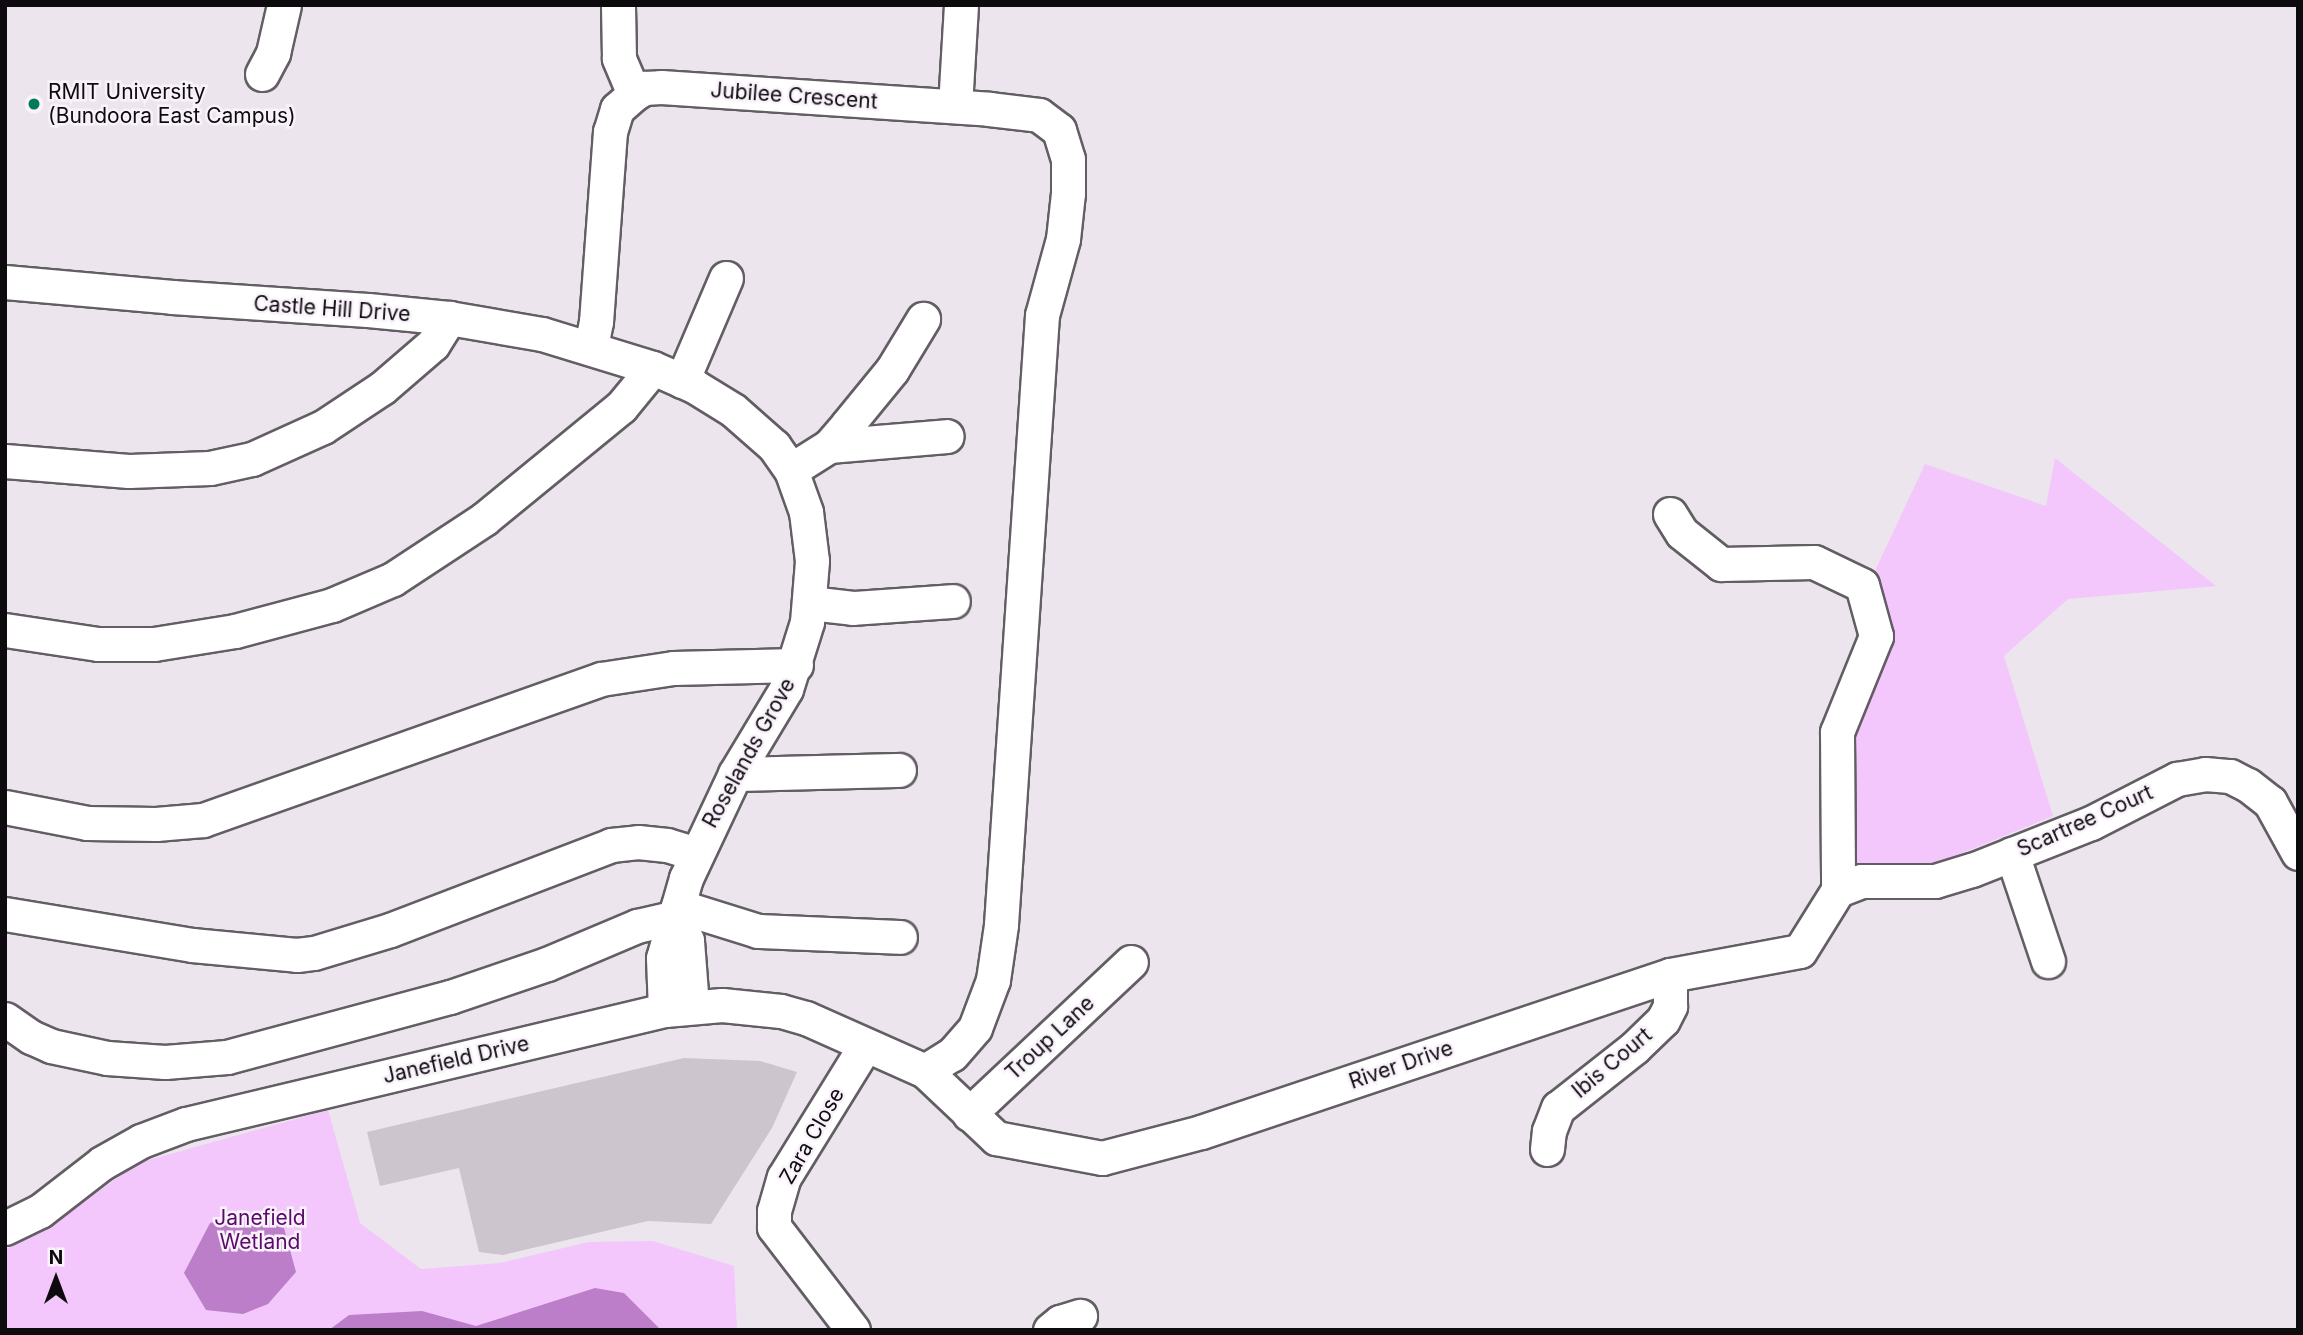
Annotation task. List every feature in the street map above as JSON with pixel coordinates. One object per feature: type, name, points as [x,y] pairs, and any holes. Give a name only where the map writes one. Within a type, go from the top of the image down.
[{"type":"street","points":[[262,74],[273,52],[285,5]]},
{"type":"street","points":[[591,347],[612,119],[617,109],[634,94],[619,58],[618,5]]},
{"type":"street","points":[[955,106],[961,5]]},
{"type":"street","name":"Jubilee Crescent","points":[[634,94],[644,88],[661,87],[955,106],[1039,115],[1059,130],[1068,159],[1068,193],[1063,239],[1042,315],[1001,925],[993,979],[975,1028],[952,1054],[925,1071]]},
{"type":"street","points":[[5,630],[99,644],[154,644],[235,631],[331,606],[393,579],[484,519],[621,407],[667,374],[726,278]]},
{"type":"street","name":"Castle Hill Drive","points":[[5,282],[449,318],[542,334],[591,347],[667,374]]},
{"type":"street","points":[[5,461],[129,471],[210,468],[252,459],[299,440],[382,388],[433,344],[449,318]]},
{"type":"street","points":[[790,470],[829,446],[892,370],[923,318]]},
{"type":"street","name":"Roselands Grove","points":[[667,374],[712,396],[755,427],[790,470],[799,488],[810,538],[810,603],[796,665],[774,713],[735,774],[696,853],[677,912]]},
{"type":"street","points":[[829,446],[947,436]]},
{"type":"street","points":[[1670,514],[1682,533],[1721,564],[1815,562],[1861,585],[1876,636],[1837,732],[1838,890]]},
{"type":"street","points":[[810,603],[853,608],[953,601]]},
{"type":"street","points":[[5,807],[87,823],[156,824],[203,820],[601,679],[673,668],[796,665]]},
{"type":"street","points":[[735,774],[900,770]]},
{"type":"street","name":"Scartree Court","points":[[1838,890],[1861,881],[1935,881],[2091,823],[2178,779],[2205,774],[2230,776],[2249,785],[2270,803],[2298,853]]},
{"type":"street","points":[[5,914],[120,934],[297,955],[314,953],[390,930],[611,845],[648,843],[696,853]]},
{"type":"street","points":[[2012,854],[2048,961]]},
{"type":"street","name":"River Drive","points":[[958,1104],[996,1138],[1102,1158],[1201,1132],[1670,975],[1800,951],[1838,890]]},
{"type":"street","points":[[677,912],[687,941],[679,1008]]},
{"type":"street","points":[[8,1026],[51,1046],[107,1058],[165,1062],[227,1057],[450,997],[547,964],[677,912],[758,931],[900,937]]},
{"type":"street","name":"Troup Lane","points":[[958,1104],[1131,962]]},
{"type":"street","name":"Ibis Court","points":[[1547,1149],[1549,1132],[1558,1108],[1633,1048],[1663,1020],[1670,1006],[1670,975]]},
{"type":"street","name":"Janefield Drive","points":[[5,1228],[40,1212],[102,1163],[141,1141],[186,1124],[679,1008],[722,1005],[781,1011],[806,1018],[925,1071],[958,1104]]},
{"type":"street","name":"Zara Close","points":[[853,1330],[774,1227],[774,1211],[785,1177],[865,1046]]},
{"type":"street","points":[[1049,1330],[1060,1322],[1080,1316]]},
{"type":"green space","points":[[2055,458],[2216,586],[2068,599],[2004,656],[2053,816],[1923,869],[1854,865],[1852,728],[1885,639],[1874,573],[1925,464],[2046,506]]},
{"type":"green space","name":"Janefield Wetland","points":[[328,1110],[360,1223],[421,1269],[500,1263],[589,1242],[653,1241],[734,1266],[737,1330],[5,1330],[5,1250],[43,1231],[138,1163]]},
{"type":"shaded area","points":[[251,1214],[284,1228],[296,1272],[268,1304],[243,1314],[206,1310],[184,1273],[210,1223]]},
{"type":"shaded area","points":[[595,1288],[624,1293],[661,1330],[329,1330],[349,1315],[422,1311],[476,1326]]},
{"type":"building","points":[[684,1058],[760,1061],[797,1072],[772,1128],[711,1224],[648,1221],[503,1255],[479,1252],[459,1168],[380,1186],[367,1132]]},
{"type":"place","name":"RMIT University (Bundoora East Campus)","points":[[34,104]]}]
